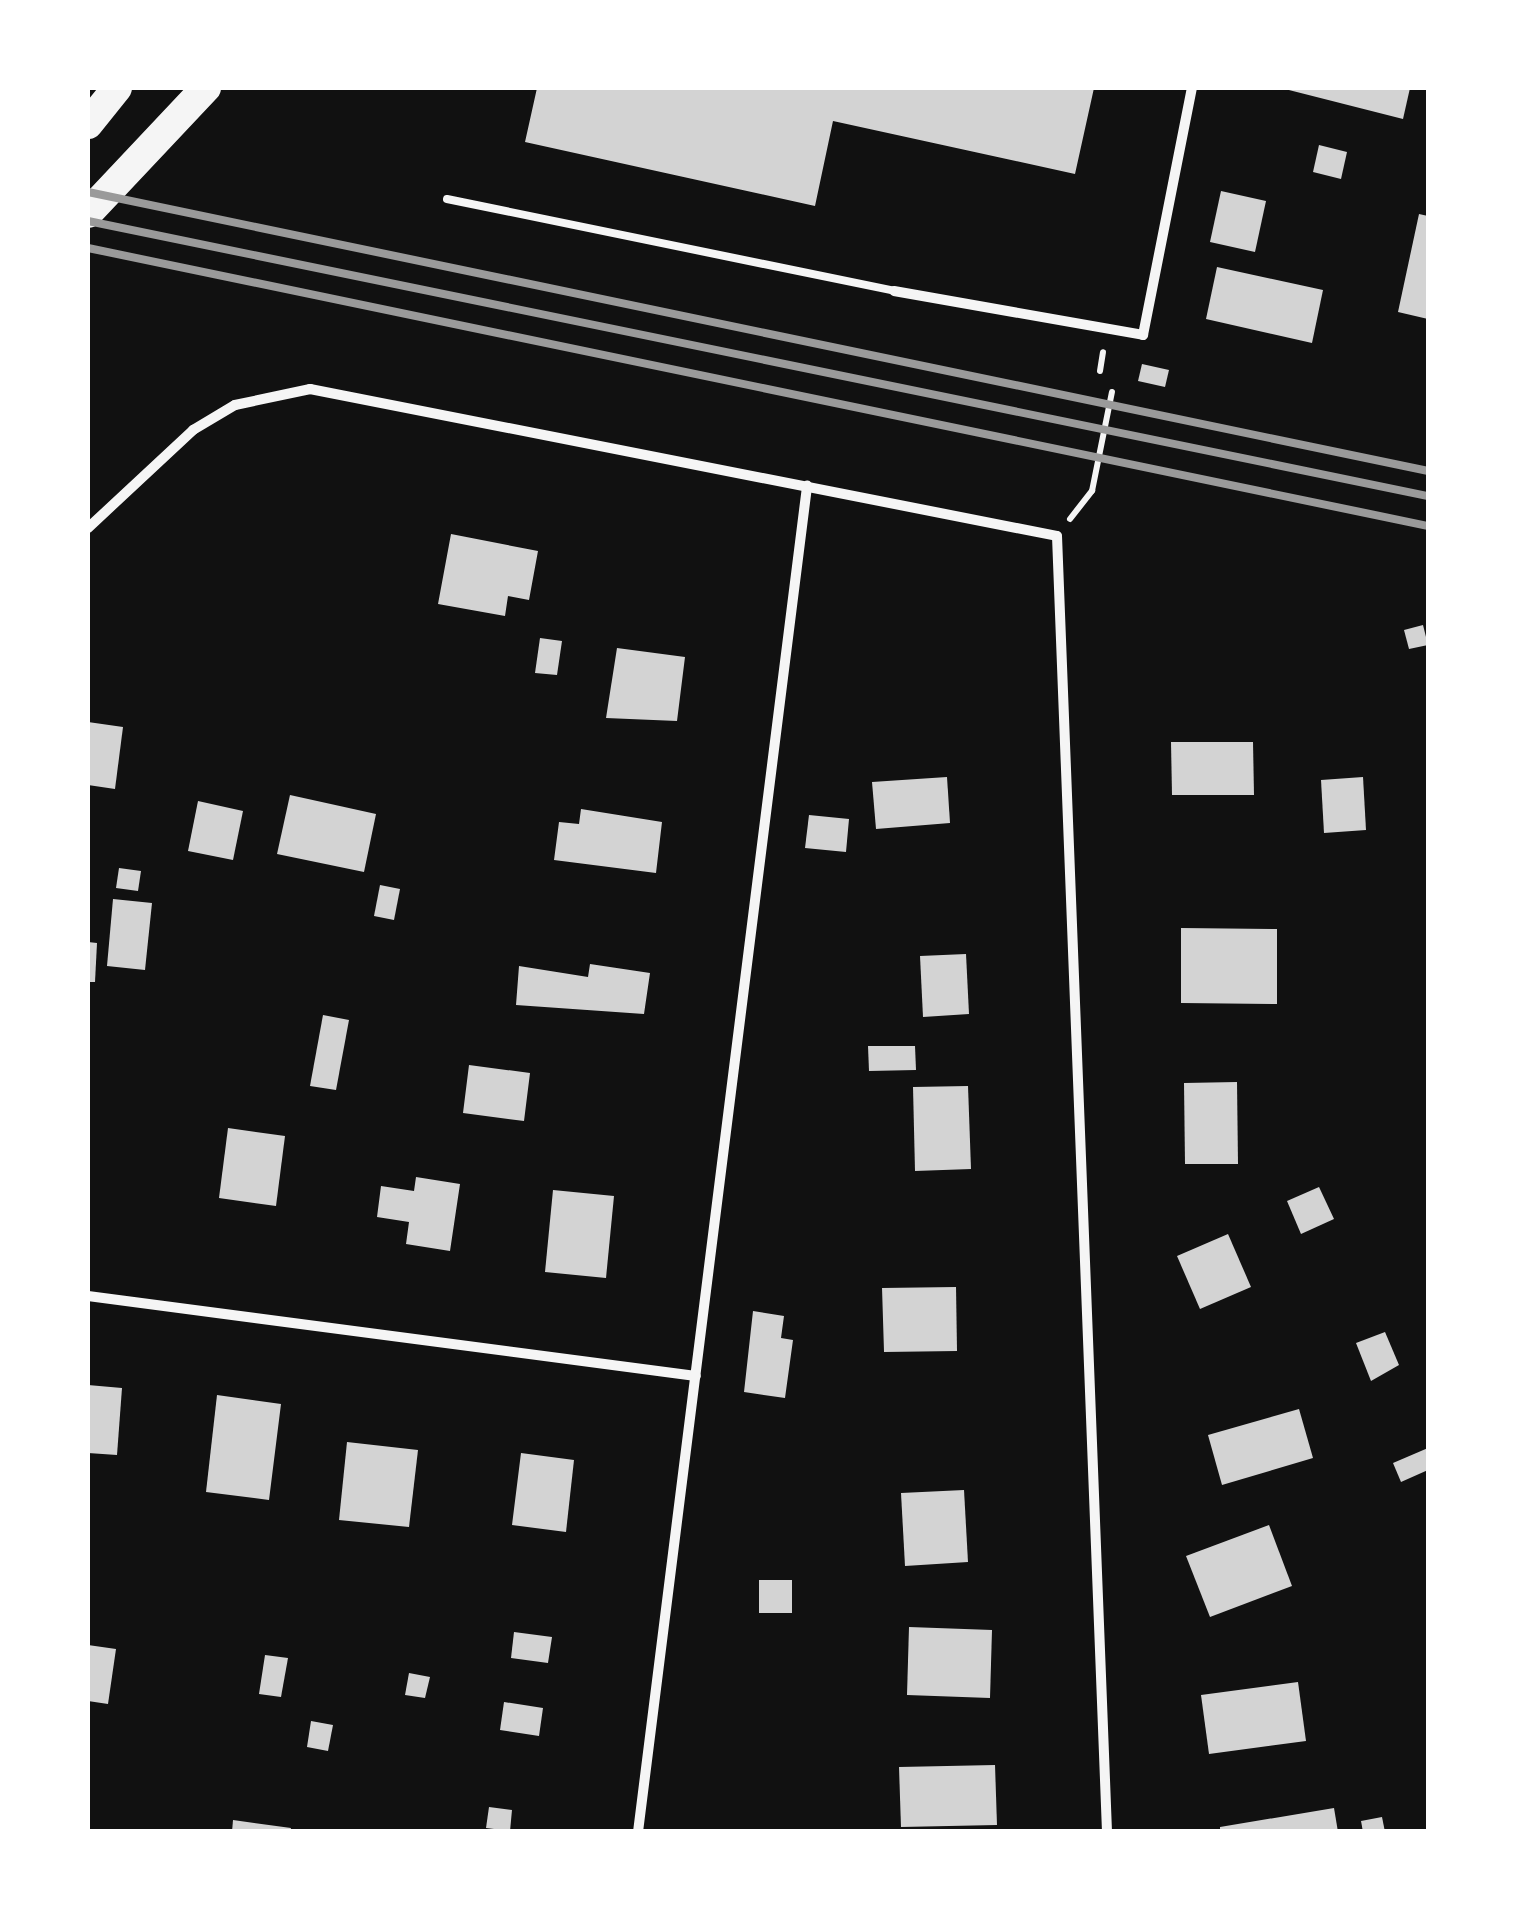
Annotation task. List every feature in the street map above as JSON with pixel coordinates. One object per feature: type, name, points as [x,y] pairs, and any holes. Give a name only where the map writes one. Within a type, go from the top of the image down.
[{"type":"highway","points":[[88,124],[117,88]]},
{"type":"highway","points":[[88,214],[206,88]]},
{"type":"street","points":[[894,290],[1143,336],[1192,88]]},
{"type":"street","points":[[88,528],[193,430],[234,405],[310,388],[1057,536],[1107,1832]]},
{"type":"street","points":[[638,1832],[807,486]]},
{"type":"street","points":[[88,1296],[696,1376]]},
{"type":"lane","points":[[447,199],[894,290]]},
{"type":"path","points":[[1057,536],[1092,491],[1112,392]]},
{"type":"building","points":[[537,88],[1094,88],[1075,174],[833,121],[815,206],[525,142]]},
{"type":"building","points":[[1281,88],[1410,88],[1403,119]]},
{"type":"building","points":[[1319,145],[1347,152],[1341,179],[1313,172]]},
{"type":"building","points":[[1221,191],[1266,201],[1255,252],[1210,242]]},
{"type":"building","points":[[1419,214],[1428,216],[1428,319],[1398,312]]},
{"type":"building","points":[[1217,267],[1323,290],[1312,343],[1206,319]]},
{"type":"building","points":[[1142,364],[1169,370],[1165,387],[1138,381]]},
{"type":"building","points":[[451,534],[538,551],[529,600],[508,596],[505,616],[438,604]]},
{"type":"building","points":[[1423,625],[1428,645],[1409,649],[1404,630]]},
{"type":"building","points":[[540,638],[562,641],[557,675],[535,673]]},
{"type":"building","points":[[617,648],[685,657],[677,721],[606,718]]},
{"type":"building","points":[[88,722],[123,727],[115,789],[88,785]]},
{"type":"building","points":[[1171,742],[1253,742],[1254,795],[1172,795]]},
{"type":"building","points":[[947,777],[950,823],[876,829],[872,782]]},
{"type":"building","points":[[1363,777],[1366,830],[1324,833],[1321,780]]},
{"type":"building","points":[[290,795],[376,814],[364,872],[277,854]]},
{"type":"building","points":[[198,801],[243,811],[233,860],[188,851]]},
{"type":"building","points":[[581,809],[662,822],[656,873],[554,860],[559,822],[579,824]]},
{"type":"building","points":[[809,815],[849,819],[846,852],[805,848]]},
{"type":"building","points":[[119,868],[141,871],[138,891],[116,888]]},
{"type":"building","points":[[380,885],[400,889],[394,920],[374,916]]},
{"type":"building","points":[[113,899],[152,903],[145,970],[107,966]]},
{"type":"building","points":[[1181,928],[1277,929],[1277,1004],[1181,1003]]},
{"type":"building","points":[[88,942],[97,943],[95,982],[88,982]]},
{"type":"building","points":[[966,954],[969,1014],[923,1017],[920,956]]},
{"type":"building","points":[[590,964],[650,973],[644,1014],[516,1005],[519,966],[588,977]]},
{"type":"building","points":[[323,1015],[349,1020],[336,1090],[310,1086]]},
{"type":"building","points":[[868,1046],[915,1046],[916,1070],[869,1071]]},
{"type":"building","points":[[469,1065],[530,1073],[524,1121],[463,1113]]},
{"type":"building","points":[[1237,1082],[1238,1164],[1185,1164],[1184,1083]]},
{"type":"building","points":[[968,1086],[971,1169],[915,1171],[913,1087]]},
{"type":"building","points":[[228,1128],[285,1136],[276,1206],[219,1198]]},
{"type":"building","points":[[416,1177],[460,1184],[450,1251],[406,1244],[409,1222],[377,1217],[381,1186],[414,1191]]},
{"type":"building","points":[[1319,1187],[1334,1219],[1301,1234],[1287,1201]]},
{"type":"building","points":[[553,1190],[614,1196],[606,1278],[545,1272]]},
{"type":"building","points":[[1228,1234],[1251,1287],[1200,1309],[1177,1256]]},
{"type":"building","points":[[956,1287],[957,1351],[884,1352],[882,1288]]},
{"type":"building","points":[[753,1311],[784,1316],[781,1338],[793,1340],[785,1398],[744,1392]]},
{"type":"building","points":[[1385,1332],[1399,1365],[1371,1381],[1356,1343]]},
{"type":"building","points":[[88,1385],[122,1388],[117,1455],[88,1453]]},
{"type":"building","points":[[217,1395],[281,1404],[269,1500],[206,1492]]},
{"type":"building","points":[[1299,1409],[1313,1458],[1222,1485],[1208,1435]]},
{"type":"building","points":[[347,1442],[418,1450],[409,1527],[339,1520]]},
{"type":"building","points":[[1428,1448],[1428,1470],[1401,1482],[1393,1463]]},
{"type":"building","points":[[521,1453],[574,1460],[566,1532],[512,1525]]},
{"type":"building","points":[[964,1490],[968,1562],[905,1566],[901,1493]]},
{"type":"building","points":[[1269,1525],[1292,1586],[1210,1617],[1186,1556]]},
{"type":"building","points":[[759,1580],[792,1580],[792,1613],[759,1613]]},
{"type":"building","points":[[909,1627],[992,1630],[990,1698],[907,1695]]},
{"type":"building","points":[[514,1632],[552,1637],[548,1663],[511,1658]]},
{"type":"building","points":[[88,1645],[116,1649],[108,1704],[88,1701]]},
{"type":"building","points":[[265,1655],[288,1658],[281,1697],[259,1694]]},
{"type":"building","points":[[409,1673],[430,1677],[425,1698],[405,1695]]},
{"type":"building","points":[[1298,1682],[1306,1741],[1209,1754],[1201,1695]]},
{"type":"building","points":[[504,1702],[543,1708],[539,1736],[500,1730]]},
{"type":"building","points":[[311,1721],[333,1725],[328,1751],[307,1747]]},
{"type":"building","points":[[995,1765],[997,1825],[901,1827],[899,1767]]},
{"type":"building","points":[[489,1807],[512,1810],[510,1831],[486,1828]]},
{"type":"building","points":[[1334,1808],[1338,1832],[1220,1832],[1220,1827]]},
{"type":"building","points":[[1382,1817],[1385,1832],[1363,1832],[1361,1821]]},
{"type":"building","points":[[233,1820],[291,1828],[290,1832],[232,1832]]},
{"type":"railway","points":[[88,192],[1428,471]]},
{"type":"railway","points":[[88,221],[1428,496]]},
{"type":"railway","points":[[88,248],[1428,526]]}]
